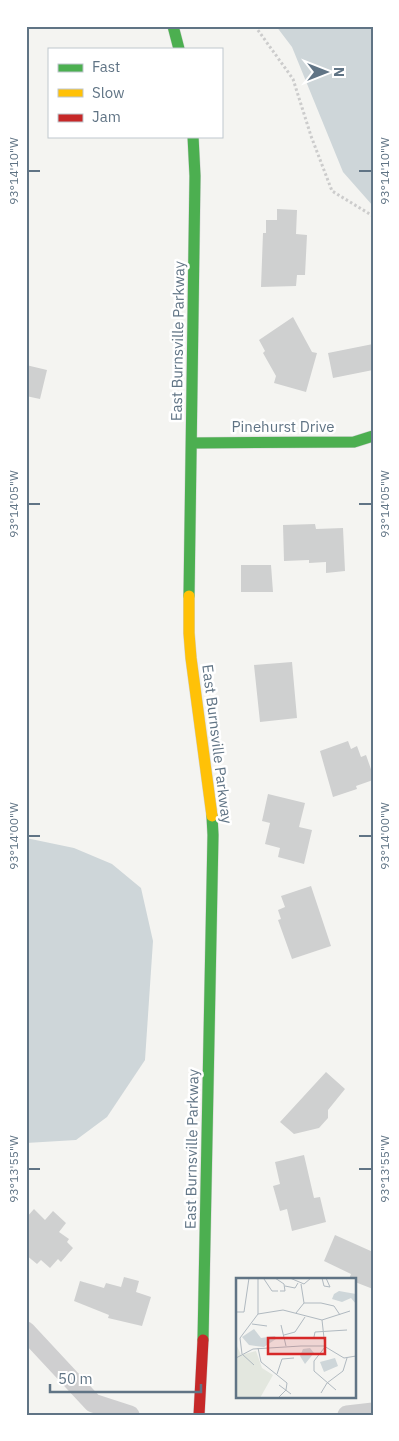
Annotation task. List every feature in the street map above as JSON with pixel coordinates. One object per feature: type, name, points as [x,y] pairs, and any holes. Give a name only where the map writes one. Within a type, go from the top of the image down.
[{"type":"street","points":[[173,26],[179,48]]},
{"type":"street","name":"East Burnsville Parkway","points":[[194,138],[189,633],[196,705],[211,798],[212,835],[204,1346],[198,1415]]},
{"type":"street","name":"Pinehurst Drive","points":[[192,442],[354,442],[373,436]]},
{"type":"street","points":[[26,1331],[93,1403],[130,1415]]},
{"type":"street","points":[[347,1415],[373,1412]]},
{"type":"path","points":[[255,26],[293,79],[311,136],[332,191],[373,216]]},
{"type":"shaded area","points":[[276,26],[373,26],[373,206],[343,172],[292,47]]},
{"type":"shaded area","points":[[26,838],[74,848],[112,864],[141,888],[153,941],[145,1060],[107,1117],[76,1140],[26,1143]]},
{"type":"building","points":[[277,209],[297,210],[296,234],[307,235],[305,275],[297,275],[296,286],[261,287],[263,233],[266,233],[266,220],[277,220]]},
{"type":"building","points":[[293,317],[312,352],[317,353],[306,392],[274,383],[276,376],[263,353],[265,351],[259,340]]},
{"type":"building","points":[[373,344],[373,370],[333,378],[328,353]]},
{"type":"building","points":[[26,365],[47,370],[40,399],[26,396]]},
{"type":"building","points":[[315,524],[316,529],[343,528],[345,571],[326,573],[326,562],[309,563],[309,560],[284,561],[283,525]]},
{"type":"building","points":[[241,565],[271,565],[273,592],[241,592]]},
{"type":"building","points":[[292,662],[297,718],[260,722],[254,665]]},
{"type":"building","points":[[348,741],[351,749],[357,746],[361,757],[366,755],[373,780],[356,786],[357,789],[333,797],[320,751]]},
{"type":"building","points":[[268,794],[305,803],[299,827],[312,830],[304,864],[278,857],[280,848],[265,844],[270,823],[262,821]]},
{"type":"building","points":[[311,886],[331,946],[292,959],[278,920],[281,919],[278,910],[285,907],[281,896]]},
{"type":"building","points":[[326,1072],[345,1089],[328,1110],[328,1118],[319,1128],[294,1134],[280,1122]]},
{"type":"building","points":[[304,1155],[314,1198],[320,1197],[326,1222],[292,1231],[287,1209],[280,1211],[273,1186],[280,1184],[275,1162]]},
{"type":"building","points":[[34,1209],[45,1220],[53,1211],[66,1223],[59,1232],[69,1239],[67,1242],[73,1248],[61,1262],[58,1259],[50,1268],[41,1260],[37,1264],[26,1255],[26,1218]]},
{"type":"building","points":[[335,1235],[373,1252],[373,1289],[356,1282],[356,1278],[349,1278],[351,1274],[324,1261]]},
{"type":"building","points":[[124,1277],[139,1281],[136,1292],[151,1297],[142,1326],[108,1318],[109,1315],[74,1301],[80,1281],[104,1288],[106,1283],[121,1287]]},
{"type":"traffic: fast","points":[[173,26],[179,48]]},
{"type":"traffic: fast","points":[[189,596],[195,176],[193,138]]},
{"type":"traffic: fast","points":[[192,443],[354,442],[373,436]]},
{"type":"traffic: fast","points":[[203,1340],[212,816]]},
{"type":"traffic: slow","points":[[189,596],[191,658],[212,816]]},
{"type":"traffic: jam","points":[[199,1415],[203,1340]]}]
